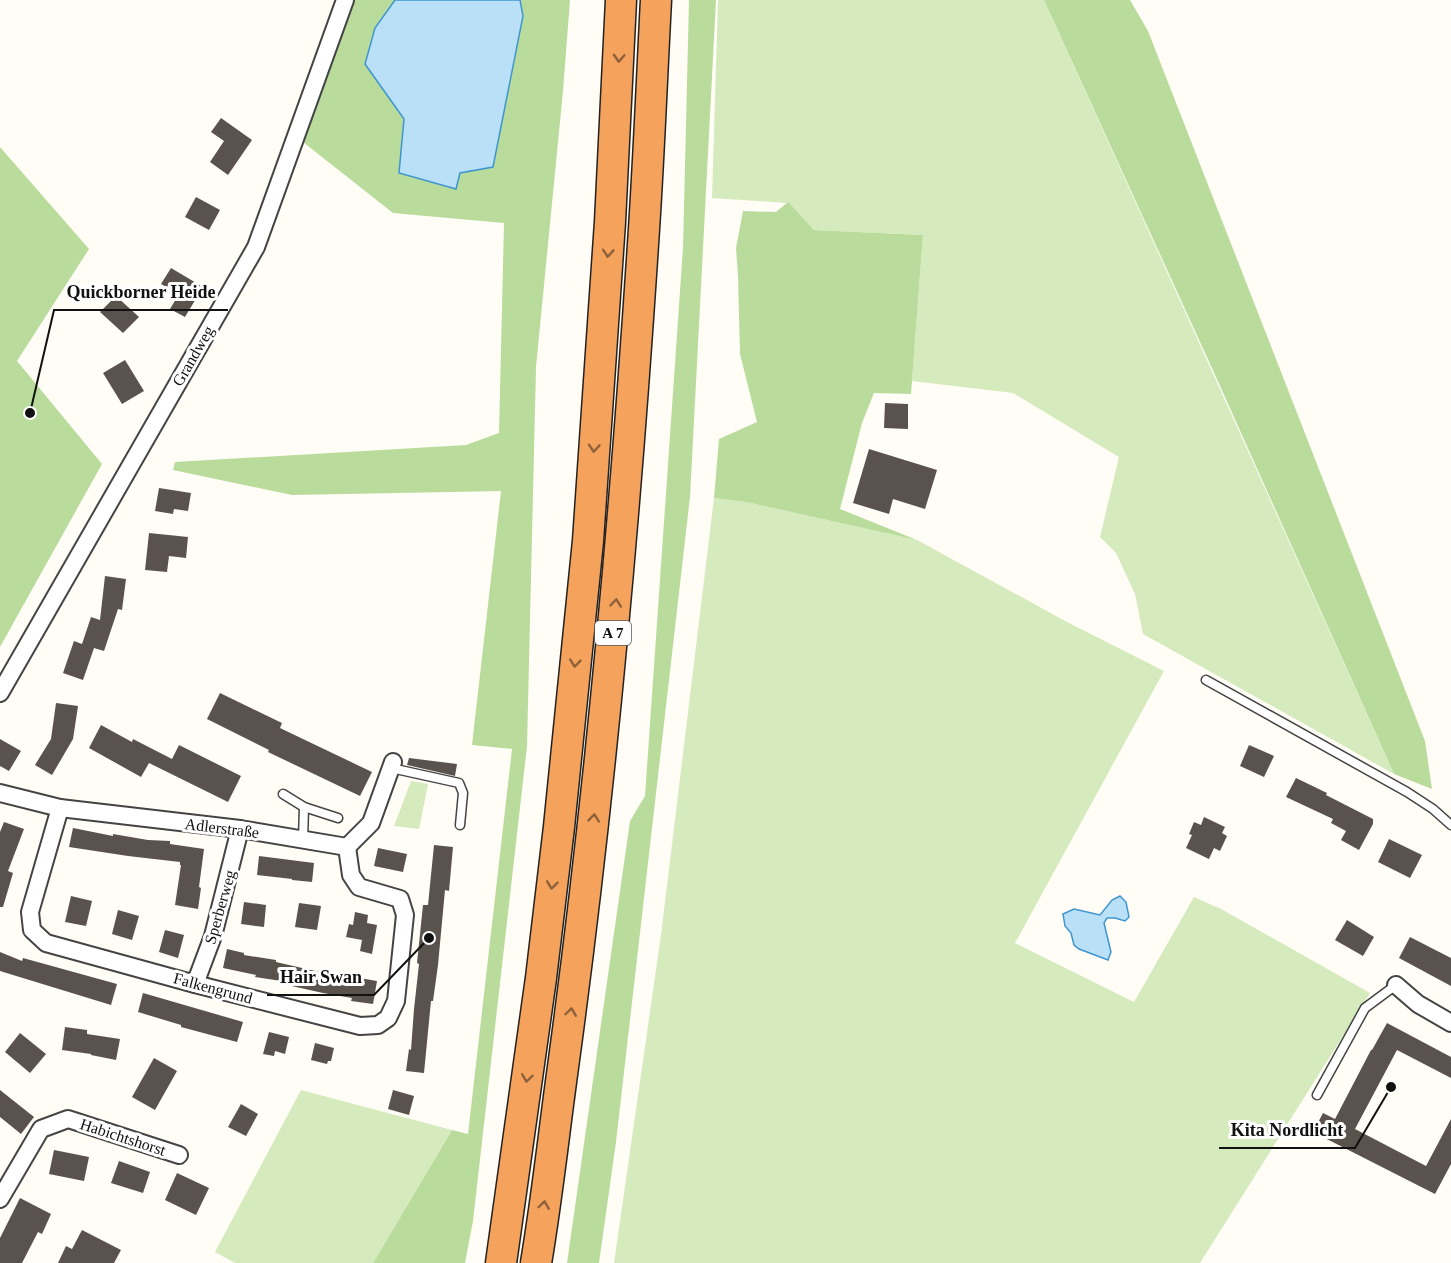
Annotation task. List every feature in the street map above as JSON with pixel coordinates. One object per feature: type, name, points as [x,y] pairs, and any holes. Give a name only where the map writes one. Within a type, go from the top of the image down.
[{"type":"highway","name":"A 7","points":[[501,1263],[538,1001],[559,827],[588,542],[610,222],[621,0]]},
{"type":"highway","name":"A 7","points":[[536,1263],[573,997],[616,596],[634,385],[656,0]]},
{"type":"street","name":"Grandweg","points":[[0,693],[256,247],[345,0]]},
{"type":"street","points":[[347,847],[371,823],[392,765]]},
{"type":"street","name":"Adlerstraße","points":[[0,793],[60,808],[240,829],[347,847]]},
{"type":"street","name":"Falkengrund","points":[[60,808],[30,912],[32,930],[46,943],[360,1026],[378,1025],[388,1018],[396,1001],[405,915],[400,899],[360,887],[351,875],[347,847]]},
{"type":"street","name":"Sperberweg","points":[[195,984],[213,936],[240,829]]},
{"type":"street","points":[[1396,985],[1418,1004],[1451,1023]]},
{"type":"street","name":"Habichtshorst","points":[[0,1199],[41,1129],[68,1119],[179,1155]]},
{"type":"lane","points":[[1206,680],[1407,792],[1433,809],[1451,825]]},
{"type":"lane","points":[[392,765],[459,783],[463,793],[460,825]]},
{"type":"lane","points":[[283,794],[304,807],[338,818]]},
{"type":"lane","points":[[303,840],[304,807]]},
{"type":"lane","points":[[1317,1095],[1365,1008],[1396,985]]},
{"type":"green space","points":[[354,0],[395,0],[375,28],[365,64],[404,119],[399,173],[460,173],[493,167],[523,16],[520,0],[570,0],[536,367],[527,746],[473,1221],[465,1263],[373,1263],[452,1130],[468,1134],[512,749],[472,745],[501,491],[292,495],[173,470],[175,462],[466,445],[499,433],[504,223],[393,213],[303,142]]},
{"type":"green space","points":[[689,0],[716,0],[690,497],[616,1142],[599,1263],[567,1263],[630,821],[645,796],[683,248]]},
{"type":"green space","points":[[718,0],[1044,0],[1394,774],[1143,634],[1135,594],[1116,553],[1100,537],[1119,457],[1013,393],[912,381],[923,235],[814,230],[788,203],[712,198]]},
{"type":"green space","points":[[1044,0],[1130,0],[1148,31],[1425,741],[1432,789],[1394,774]]},
{"type":"green space","points":[[0,147],[89,249],[17,361],[102,464],[0,647]]},
{"type":"green space","points":[[788,202],[814,230],[923,235],[911,394],[874,393],[862,423],[840,509],[917,540],[746,502],[714,498],[719,439],[757,422],[740,354],[736,248],[743,211],[776,212]]},
{"type":"green space","points":[[714,498],[746,502],[917,540],[1067,622],[1164,671],[1015,943],[1134,1002],[1194,897],[1221,909],[1370,993],[1200,1263],[614,1263],[661,935]]},
{"type":"green space","points":[[411,781],[428,784],[419,829],[394,826]]},
{"type":"green space","points":[[301,1090],[452,1130],[373,1263],[235,1263],[215,1252]]},
{"type":"water","points":[[395,0],[520,0],[523,16],[493,167],[460,173],[456,189],[399,173],[404,119],[365,64],[375,28]]},
{"type":"water","points":[[1120,896],[1126,902],[1129,917],[1125,921],[1107,918],[1104,923],[1111,952],[1108,960],[1074,945],[1071,933],[1065,926],[1063,914],[1074,909],[1100,915],[1112,900]]},
{"type":"building","points":[[221,118],[252,140],[228,175],[210,162],[224,141],[211,132]]},
{"type":"building","points":[[196,197],[220,210],[209,230],[185,217]]},
{"type":"building","points":[[171,268],[203,287],[185,317],[170,309],[179,294],[161,284]]},
{"type":"building","points":[[116,296],[139,317],[123,333],[100,312]]},
{"type":"building","points":[[125,360],[144,391],[122,404],[103,373]]},
{"type":"building","points":[[885,403],[908,404],[908,429],[884,428]]},
{"type":"building","points":[[869,449],[937,470],[925,509],[893,499],[889,514],[853,503]]},
{"type":"building","points":[[159,488],[191,493],[188,511],[174,509],[173,514],[155,511]]},
{"type":"building","points":[[149,533],[188,537],[186,558],[169,556],[167,572],[145,570]]},
{"type":"building","points":[[105,576],[126,579],[122,610],[118,609],[104,651],[94,648],[83,680],[63,673],[74,641],[82,644],[91,617],[100,620]]},
{"type":"building","points":[[220,693],[282,723],[280,728],[372,772],[360,796],[268,752],[269,750],[207,719]]},
{"type":"building","points":[[56,703],[78,706],[73,739],[52,775],[35,765],[51,739]]},
{"type":"building","points":[[101,725],[132,742],[133,739],[172,759],[179,745],[241,776],[228,802],[149,763],[141,777],[89,748]]},
{"type":"building","points":[[0,739],[21,751],[9,771],[0,766]]},
{"type":"building","points":[[1249,745],[1274,756],[1264,777],[1240,766]]},
{"type":"building","points":[[409,758],[457,764],[455,776],[407,765]]},
{"type":"building","points":[[1296,778],[1373,819],[1373,824],[1359,850],[1341,840],[1346,831],[1331,823],[1333,819],[1286,797]]},
{"type":"building","points":[[1204,817],[1225,827],[1222,833],[1227,836],[1220,851],[1214,848],[1209,859],[1186,848],[1192,835],[1189,834],[1194,822],[1201,825]]},
{"type":"building","points":[[4,822],[24,829],[8,871],[13,873],[3,907],[0,907],[0,832]]},
{"type":"building","points":[[73,828],[113,836],[113,834],[170,841],[170,844],[204,849],[198,909],[175,905],[180,862],[69,847]]},
{"type":"building","points":[[1389,839],[1422,855],[1410,878],[1378,862]]},
{"type":"building","points":[[434,845],[453,847],[449,891],[445,890],[424,1073],[406,1071],[409,1049],[411,1050],[423,905],[428,905]]},
{"type":"building","points":[[378,848],[407,854],[403,872],[374,866]]},
{"type":"building","points":[[259,856],[314,863],[312,882],[257,875]]},
{"type":"building","points":[[71,896],[92,901],[86,926],[65,922]]},
{"type":"building","points":[[244,902],[266,905],[264,927],[241,924]]},
{"type":"building","points":[[299,903],[321,906],[317,930],[295,927]]},
{"type":"building","points":[[118,910],[139,916],[132,940],[112,934]]},
{"type":"building","points":[[355,912],[368,915],[367,923],[377,925],[372,954],[360,951],[362,940],[346,937],[349,924],[353,925]]},
{"type":"building","points":[[1347,920],[1374,937],[1363,956],[1335,940]]},
{"type":"building","points":[[165,930],[184,935],[178,958],[159,952]]},
{"type":"building","points":[[1410,937],[1451,958],[1451,986],[1399,958]]},
{"type":"building","points":[[227,949],[324,973],[377,981],[373,1004],[351,1001],[352,998],[287,985],[288,982],[255,977],[256,975],[223,968]]},
{"type":"building","points":[[0,952],[22,961],[23,958],[117,984],[111,1005],[0,971]]},
{"type":"building","points":[[143,993],[243,1022],[237,1042],[181,1027],[181,1025],[138,1012]]},
{"type":"building","points":[[1387,1023],[1451,1057],[1451,1078],[1397,1050],[1355,1129],[1426,1166],[1451,1119],[1451,1164],[1435,1194],[1313,1132],[1323,1113],[1335,1119]]},
{"type":"building","points":[[65,1027],[87,1030],[87,1034],[120,1039],[116,1060],[62,1050]]},
{"type":"building","points":[[269,1032],[289,1037],[285,1054],[275,1051],[274,1056],[263,1054]]},
{"type":"building","points":[[20,1033],[46,1054],[30,1073],[5,1052]]},
{"type":"building","points":[[315,1043],[334,1048],[331,1061],[327,1064],[311,1060]]},
{"type":"building","points":[[154,1058],[177,1071],[155,1110],[132,1097]]},
{"type":"building","points":[[0,1090],[34,1117],[21,1134],[0,1117]]},
{"type":"building","points":[[393,1090],[414,1096],[409,1115],[388,1109]]},
{"type":"building","points":[[241,1104],[258,1114],[246,1136],[228,1127]]},
{"type":"building","points":[[54,1150],[89,1157],[84,1181],[49,1174]]},
{"type":"building","points":[[119,1161],[150,1172],[143,1193],[111,1183]]},
{"type":"building","points":[[177,1173],[209,1188],[196,1215],[165,1200]]},
{"type":"building","points":[[20,1198],[51,1214],[42,1234],[38,1232],[22,1263],[0,1263],[0,1238]]},
{"type":"building","points":[[82,1230],[121,1250],[114,1263],[58,1263],[66,1246],[72,1249]]},
{"type":"place","name":"Quickborner Heide","points":[[30,413]]},
{"type":"place","name":"Hair Swan","points":[[429,938]]},
{"type":"place","name":"Kita Nordlicht","points":[[1391,1087]]}]
